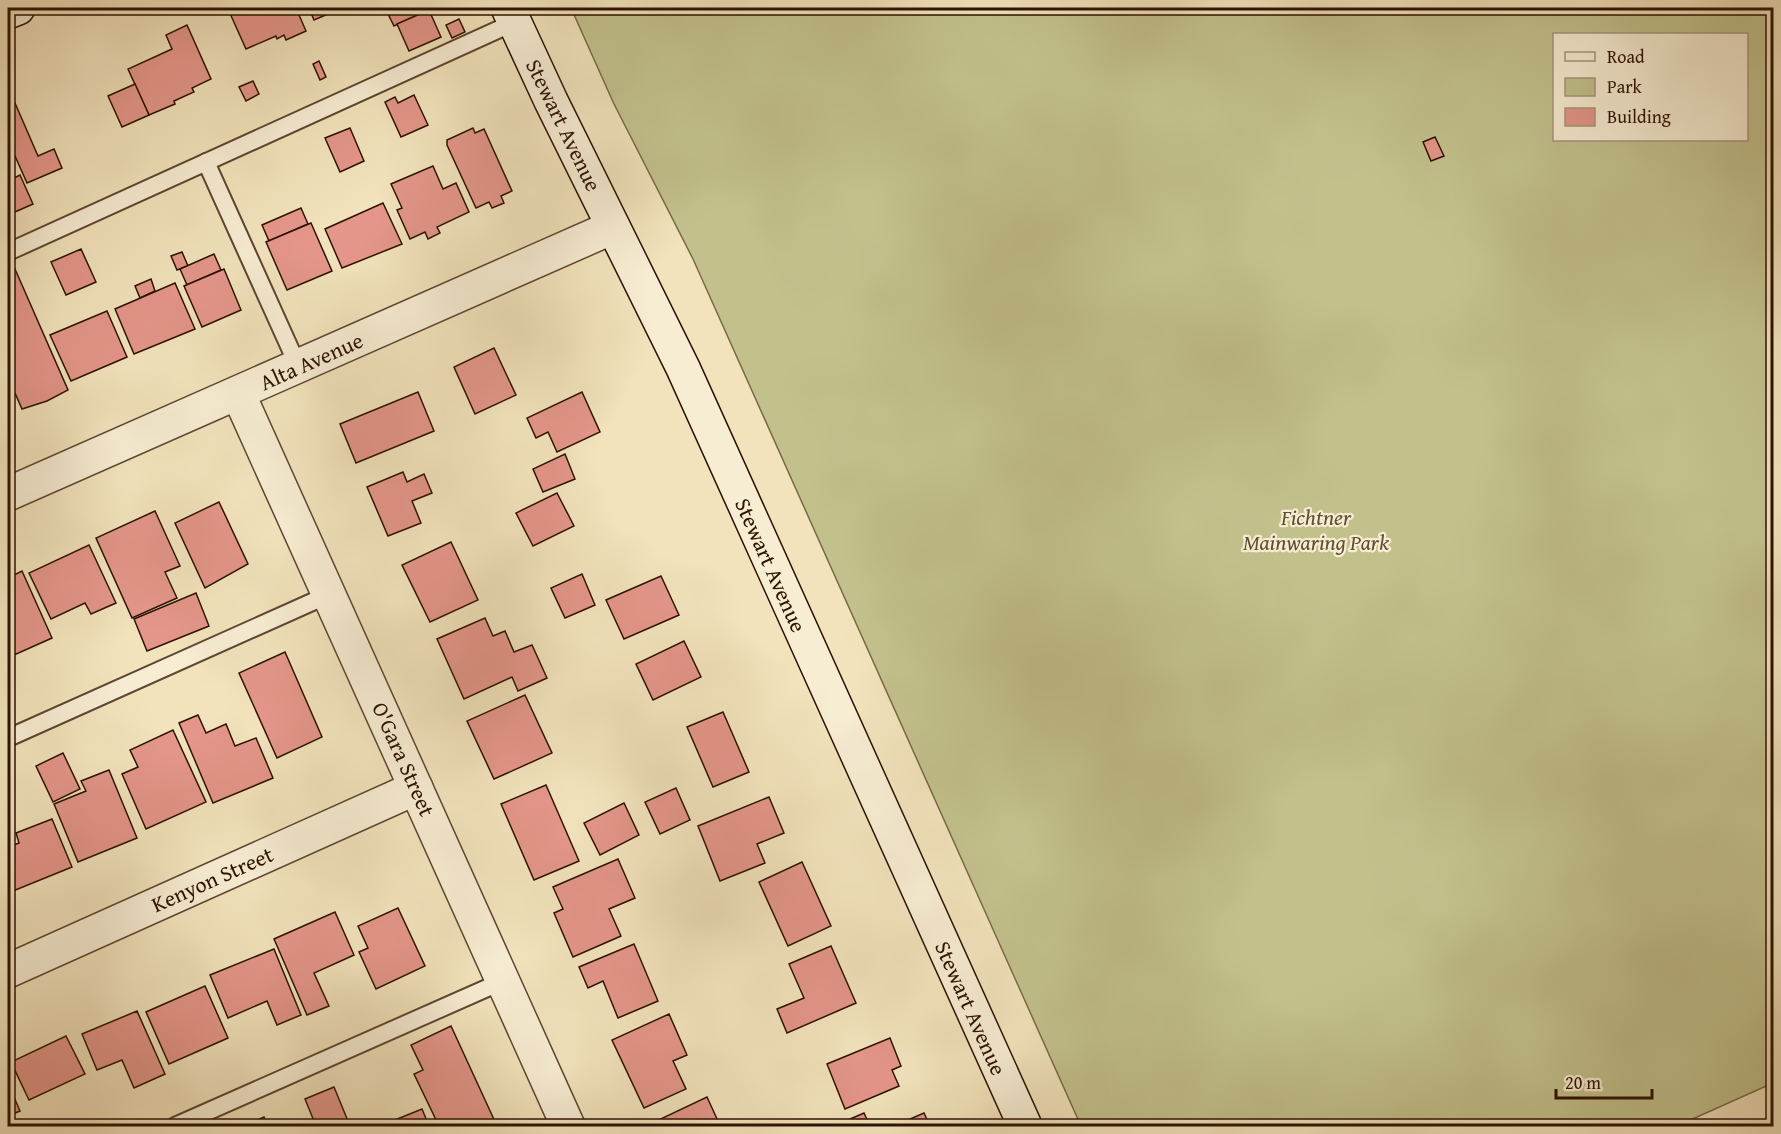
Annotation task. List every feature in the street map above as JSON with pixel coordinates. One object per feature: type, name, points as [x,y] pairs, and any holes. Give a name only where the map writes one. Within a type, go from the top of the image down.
[{"type":"street","points":[[8,12],[18,8]]},
{"type":"street","name":"Stewart Avenue","points":[[512,15],[688,379],[1025,1126]]},
{"type":"street","name":"Alta Avenue","points":[[8,494],[613,227]]},
{"type":"street","name":"O'Gara Street","points":[[238,393],[568,1126]]},
{"type":"street","name":"Kenyon Street","points":[[8,971],[416,788]]},
{"type":"lane","points":[[8,252],[206,162],[512,15]]},
{"type":"lane","points":[[206,162],[298,366]]},
{"type":"lane","points":[[8,738],[330,594]]},
{"type":"lane","points":[[175,1126],[503,981]]},
{"type":"green space","name":"Fichtner Mainwaring Park","points":[[571,8],[1773,8],[1773,1083],[1677,1126],[1081,1126],[693,259],[614,104]]},
{"type":"building","points":[[296,8],[306,31],[286,40],[284,35],[277,39],[276,36],[246,49],[228,9]]},
{"type":"building","points":[[309,8],[342,8],[314,20]]},
{"type":"building","points":[[385,8],[433,8],[394,26]]},
{"type":"building","points":[[429,10],[441,37],[409,51],[397,24]]},
{"type":"building","points":[[459,19],[465,32],[452,38],[446,25]]},
{"type":"building","points":[[187,25],[211,79],[192,88],[194,92],[174,101],[175,104],[149,115],[128,69],[172,49],[166,35]]},
{"type":"building","points":[[319,61],[326,77],[320,80],[313,64]]},
{"type":"building","points":[[253,81],[259,94],[246,101],[239,87]]},
{"type":"building","points":[[135,84],[149,115],[122,127],[108,96]]},
{"type":"building","points":[[414,95],[428,125],[401,137],[385,102],[395,97],[398,103]]},
{"type":"building","points":[[15,103],[38,156],[54,149],[62,168],[27,183],[15,156],[8,159],[8,106]]},
{"type":"building","points":[[350,128],[364,161],[340,172],[325,138]]},
{"type":"building","points":[[473,128],[475,133],[484,129],[512,191],[501,196],[504,203],[492,208],[489,202],[476,208],[447,145],[447,140]]},
{"type":"building","points":[[1435,137],[1444,156],[1431,161],[1423,142]]},
{"type":"building","points":[[433,166],[443,189],[456,183],[469,212],[437,227],[440,233],[428,239],[425,232],[410,239],[397,210],[402,208],[391,184]]},
{"type":"building","points":[[20,175],[33,204],[8,215],[8,181]]},
{"type":"building","points":[[383,203],[402,244],[342,268],[325,229]]},
{"type":"building","points":[[301,208],[308,224],[269,241],[262,225]]},
{"type":"building","points":[[311,223],[332,271],[287,290],[266,242]]},
{"type":"building","points":[[81,249],[96,282],[66,295],[51,262]]},
{"type":"building","points":[[182,252],[188,266],[177,270],[171,256]]},
{"type":"building","points":[[214,254],[221,270],[187,285],[180,269]]},
{"type":"building","points":[[15,269],[68,390],[47,401],[22,409],[8,377],[8,271]]},
{"type":"building","points":[[224,269],[241,310],[202,327],[184,286]]},
{"type":"building","points":[[151,279],[155,291],[140,298],[135,286]]},
{"type":"building","points":[[175,283],[195,329],[134,354],[115,309]]},
{"type":"building","points":[[107,311],[127,357],[71,381],[50,335]]},
{"type":"building","points":[[494,348],[516,395],[475,414],[454,367]]},
{"type":"building","points":[[418,392],[434,431],[356,463],[340,424]]},
{"type":"building","points":[[582,392],[600,432],[557,452],[548,432],[536,438],[527,418]]},
{"type":"building","points":[[565,454],[575,479],[543,492],[533,469]]},
{"type":"building","points":[[403,472],[407,482],[424,474],[432,493],[412,501],[421,523],[388,536],[367,487]]},
{"type":"building","points":[[557,493],[574,526],[533,546],[516,513]]},
{"type":"building","points":[[219,502],[248,564],[205,588],[175,523]]},
{"type":"building","points":[[155,511],[180,566],[165,572],[177,598],[132,618],[96,538]]},
{"type":"building","points":[[451,542],[478,600],[430,622],[402,565]]},
{"type":"building","points":[[89,545],[116,603],[91,614],[85,603],[51,619],[29,573]]},
{"type":"building","points":[[22,571],[52,638],[14,655],[8,641],[8,578]]},
{"type":"building","points":[[582,574],[595,605],[565,618],[551,588]]},
{"type":"building","points":[[661,576],[679,615],[624,639],[606,600]]},
{"type":"building","points":[[196,593],[209,626],[147,651],[134,619]]},
{"type":"building","points":[[485,618],[493,636],[505,631],[514,652],[532,645],[547,678],[518,691],[512,677],[464,699],[437,639]]},
{"type":"building","points":[[684,641],[701,677],[653,700],[636,664]]},
{"type":"building","points":[[285,652],[322,737],[277,758],[239,673]]},
{"type":"building","points":[[525,695],[552,753],[494,779],[467,721]]},
{"type":"building","points":[[723,712],[749,772],[713,787],[687,727]]},
{"type":"building","points":[[198,715],[206,733],[226,724],[235,746],[256,738],[273,778],[213,803],[179,723]]},
{"type":"building","points":[[173,730],[206,802],[146,829],[122,774],[138,767],[130,750]]},
{"type":"building","points":[[63,753],[80,789],[53,802],[36,766]]},
{"type":"building","points":[[109,770],[137,838],[78,862],[54,804],[86,791],[81,781]]},
{"type":"building","points":[[546,785],[579,861],[534,880],[501,804]]},
{"type":"building","points":[[676,788],[690,820],[660,834],[645,802]]},
{"type":"building","points":[[769,797],[784,833],[757,844],[765,863],[720,881],[698,826]]},
{"type":"building","points":[[624,803],[639,835],[600,855],[584,823]]},
{"type":"building","points":[[52,819],[72,867],[13,891],[8,877],[8,847],[19,843],[16,833]]},
{"type":"building","points":[[618,859],[635,898],[609,909],[621,936],[573,957],[554,913],[563,909],[553,887]]},
{"type":"building","points":[[802,862],[831,926],[788,946],[759,882]]},
{"type":"building","points":[[398,908],[425,966],[376,989],[359,952],[368,948],[358,926]]},
{"type":"building","points":[[335,912],[354,955],[314,973],[329,1006],[307,1015],[274,939]]},
{"type":"building","points":[[634,944],[658,1001],[618,1018],[603,981],[588,988],[579,967]]},
{"type":"building","points":[[831,946],[856,1003],[787,1033],[777,1009],[804,998],[789,964]]},
{"type":"building","points":[[274,949],[301,1015],[277,1025],[267,1001],[228,1018],[210,975]]},
{"type":"building","points":[[205,986],[228,1038],[169,1064],[146,1012]]},
{"type":"building","points":[[137,1011],[165,1074],[134,1088],[122,1060],[97,1070],[82,1034]]},
{"type":"building","points":[[669,1014],[687,1055],[673,1061],[686,1089],[644,1108],[612,1040]]},
{"type":"building","points":[[451,1026],[497,1126],[439,1126],[414,1074],[423,1070],[411,1045]]},
{"type":"building","points":[[66,1036],[85,1074],[29,1100],[11,1062]]},
{"type":"building","points":[[890,1038],[901,1066],[892,1070],[899,1086],[845,1109],[827,1064]]},
{"type":"building","points":[[8,1083],[20,1111],[8,1116]]},
{"type":"building","points":[[334,1087],[350,1126],[316,1126],[305,1099]]},
{"type":"building","points":[[707,1097],[718,1121],[706,1126],[651,1126],[650,1124]]},
{"type":"building","points":[[422,1109],[429,1126],[380,1126]]},
{"type":"building","points":[[864,1113],[870,1126],[834,1126]]},
{"type":"building","points":[[924,1113],[930,1126],[894,1126]]},
{"type":"building","points":[[264,1117],[268,1126],[243,1126]]}]
